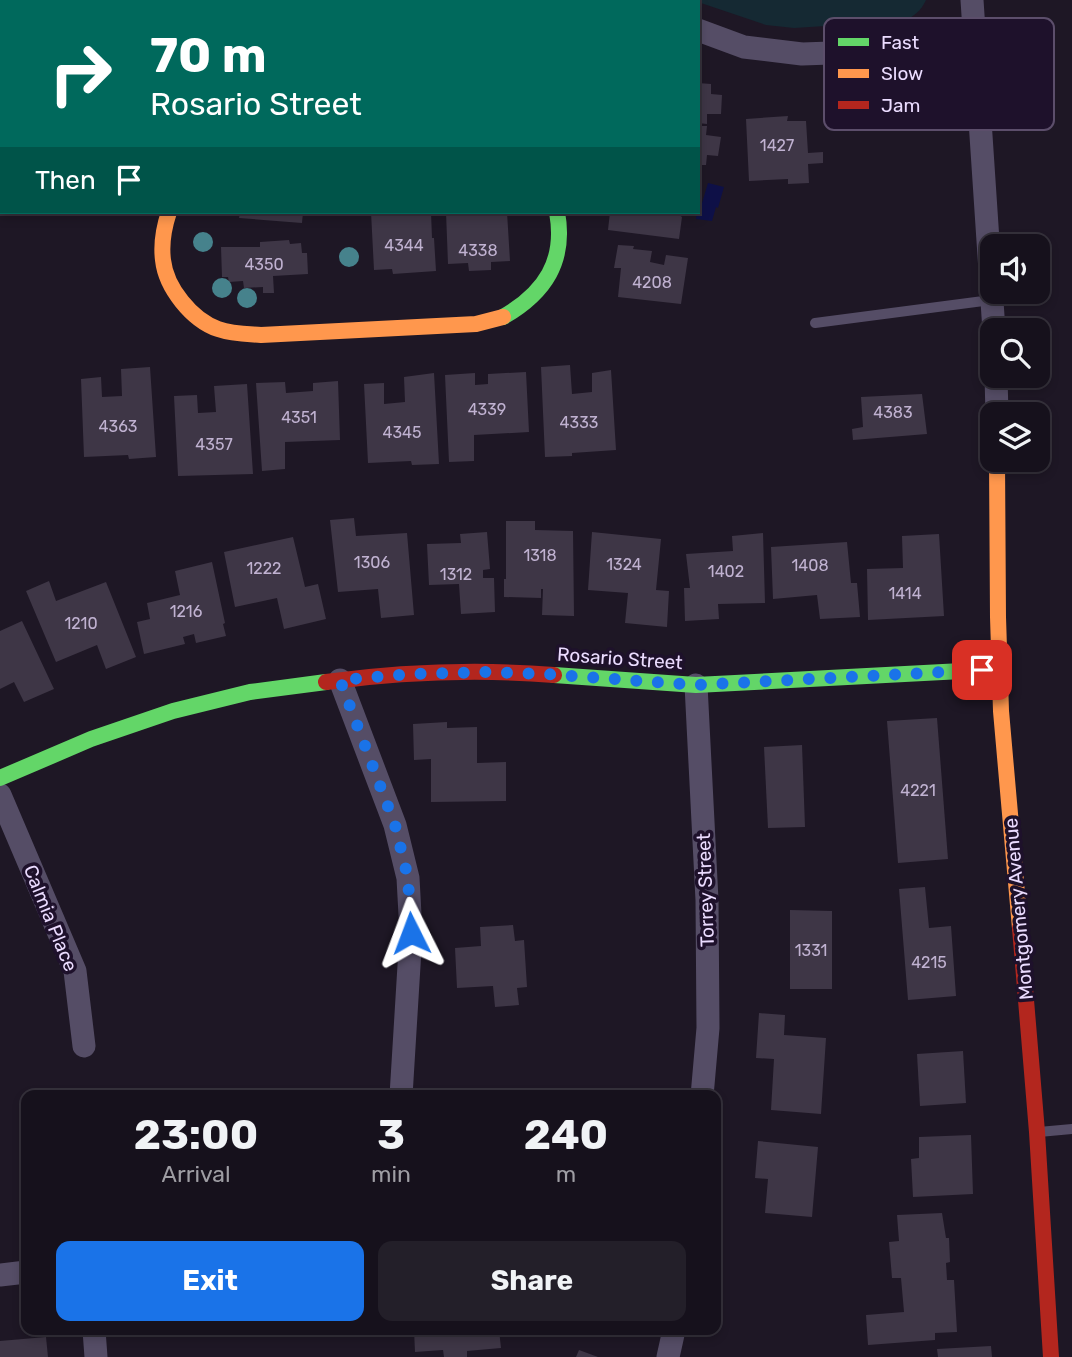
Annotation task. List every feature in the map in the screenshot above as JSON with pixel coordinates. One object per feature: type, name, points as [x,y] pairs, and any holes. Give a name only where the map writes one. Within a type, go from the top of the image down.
[{"type":"street","points":[[972,0],[973,18]]},
{"type":"street","points":[[700,31],[744,47],[802,54],[824,54]]},
{"type":"street","points":[[980,130],[987,234]]},
{"type":"street","points":[[168,214],[164,229],[163,262],[174,291],[191,312],[212,327],[234,333],[261,335],[476,324],[500,318],[526,304],[545,284],[557,257],[561,225],[558,214]]},
{"type":"street","name":"Montgomery Avenue","points":[[997,472],[1001,711],[1037,1132],[1051,1357]]},
{"type":"street","name":"Rosario Street","points":[[0,778],[91,739],[173,711],[250,692],[340,680],[410,674],[489,672],[696,685],[1000,669]]},
{"type":"street","points":[[340,680],[395,825],[408,878],[411,933],[401,1090]]},
{"type":"street","name":"Torrey Street","points":[[696,685],[707,900],[708,1028],[703,1090]]},
{"type":"street","name":"Calmia Place","points":[[0,795],[75,971],[84,1046]]},
{"type":"street","points":[[0,1275],[21,1273]]},
{"type":"street","points":[[94,1335],[96,1357]]},
{"type":"street","points":[[668,1357],[673,1335]]},
{"type":"lane","points":[[815,323],[980,301]]},
{"type":"lane","points":[[1037,1132],[1072,1129]]},
{"type":"shaded area","points":[[700,0],[926,0],[917,13],[909,18],[824,18],[824,26],[794,28],[766,25],[700,3]]},
{"type":"shaded area","points":[[708,183],[724,187],[712,221],[696,219]]},
{"type":"building","points":[[700,83],[711,84],[711,94],[722,95],[721,114],[707,114],[707,124],[700,123]]},
{"type":"building","points":[[788,116],[787,121],[806,121],[808,153],[823,152],[823,163],[808,164],[809,183],[788,184],[788,179],[749,181],[746,119]]},
{"type":"building","points":[[700,126],[707,126],[706,135],[721,137],[718,156],[707,155],[706,165],[700,165]]},
{"type":"building","points":[[240,214],[303,214],[302,223],[239,218]]},
{"type":"building","points":[[371,214],[431,214],[436,271],[393,274],[392,269],[374,270]]},
{"type":"building","points":[[446,214],[507,214],[510,261],[491,262],[491,270],[469,271],[468,263],[448,264]]},
{"type":"building","points":[[610,214],[678,214],[682,217],[679,239],[608,230]]},
{"type":"building","points":[[289,240],[290,244],[301,243],[302,253],[307,253],[308,274],[273,276],[274,293],[263,293],[263,287],[244,288],[243,281],[229,282],[228,277],[222,277],[221,247],[260,247],[260,242]]},
{"type":"building","points":[[618,245],[652,251],[650,262],[664,265],[666,255],[688,258],[681,304],[618,297],[621,268],[614,268]]},
{"type":"building","points":[[570,365],[572,394],[592,392],[592,373],[611,370],[616,450],[545,457],[541,367]]},
{"type":"building","points":[[150,367],[156,457],[84,457],[81,379],[101,377],[102,397],[122,396],[121,369]]},
{"type":"building","points":[[526,372],[529,432],[474,435],[474,461],[449,462],[445,375],[475,373],[475,385],[488,384],[488,374]]},
{"type":"building","points":[[434,373],[439,464],[412,465],[411,461],[368,463],[364,384],[384,383],[384,404],[405,402],[404,377]]},
{"type":"building","points":[[338,381],[340,440],[285,442],[285,469],[262,471],[256,383],[285,382],[286,393],[313,391],[313,383]]},
{"type":"building","points":[[247,384],[253,474],[178,476],[174,396],[197,395],[198,413],[216,412],[214,386]]},
{"type":"building","points":[[922,394],[927,434],[853,440],[852,429],[863,427],[861,397]]},
{"type":"building","points":[[354,518],[356,536],[407,533],[414,615],[381,618],[378,589],[338,592],[330,520]]},
{"type":"building","points":[[506,521],[535,521],[535,530],[573,531],[574,616],[542,615],[543,589],[541,598],[504,597]]},
{"type":"building","points":[[487,532],[490,569],[483,570],[483,578],[494,578],[495,612],[461,614],[459,584],[429,585],[427,544],[461,543],[460,534]]},
{"type":"building","points":[[592,532],[661,539],[656,590],[669,591],[667,627],[625,623],[628,593],[588,590]]},
{"type":"building","points":[[763,533],[765,603],[718,604],[719,619],[685,621],[684,588],[690,588],[686,554],[733,551],[732,536]]},
{"type":"building","points":[[939,534],[944,616],[868,620],[867,569],[903,568],[902,536]]},
{"type":"building","points":[[293,537],[305,587],[318,584],[326,619],[284,629],[277,598],[235,607],[224,552]]},
{"type":"building","points":[[847,542],[851,583],[857,583],[860,617],[820,619],[817,595],[773,599],[771,547]]},
{"type":"building","points":[[212,562],[226,636],[196,643],[194,634],[183,637],[185,644],[144,654],[137,622],[150,619],[147,603],[180,595],[175,571]]},
{"type":"building","points":[[49,581],[56,601],[106,582],[136,657],[106,669],[97,645],[56,662],[26,591]]},
{"type":"building","points":[[22,621],[54,689],[24,702],[14,682],[0,689],[0,631]]},
{"type":"building","points":[[937,718],[948,859],[898,863],[887,721]]},
{"type":"building","points":[[447,722],[447,728],[477,727],[477,763],[506,762],[506,801],[431,802],[431,759],[414,760],[413,724]]},
{"type":"building","points":[[802,745],[805,827],[768,828],[764,747]]},
{"type":"building","points":[[925,887],[929,928],[951,926],[956,996],[908,1000],[899,889]]},
{"type":"building","points":[[790,910],[832,911],[832,989],[790,989]]},
{"type":"building","points":[[513,925],[515,941],[524,940],[527,987],[517,988],[519,1005],[495,1007],[493,986],[457,988],[455,948],[481,946],[480,927]]},
{"type":"building","points":[[759,1013],[785,1015],[784,1035],[826,1038],[821,1114],[771,1110],[774,1059],[756,1058]]},
{"type":"building","points":[[963,1051],[966,1103],[920,1106],[917,1054]]},
{"type":"building","points":[[971,1135],[973,1194],[913,1197],[911,1159],[919,1158],[919,1137]]},
{"type":"building","points":[[758,1141],[818,1147],[812,1217],[765,1213],[768,1179],[755,1178]]},
{"type":"building","points":[[942,1213],[946,1238],[949,1238],[950,1262],[946,1263],[947,1280],[954,1280],[957,1332],[935,1333],[935,1340],[868,1345],[866,1315],[904,1312],[901,1278],[892,1278],[889,1242],[899,1241],[897,1215]]},
{"type":"building","points":[[414,1335],[500,1335],[501,1348],[467,1351],[467,1357],[444,1357],[443,1350],[415,1352]]},
{"type":"building","points":[[46,1337],[48,1357],[0,1357],[0,1341]]},
{"type":"building","points":[[991,1346],[992,1357],[938,1357],[937,1349]]},
{"type":"building","points":[[579,1350],[598,1357],[576,1357]]},
{"type":"traffic: fast","points":[[503,317],[530,297],[549,274],[558,246],[557,214]]},
{"type":"traffic: fast","points":[[554,675],[696,685],[1000,669]]},
{"type":"traffic: fast","points":[[0,778],[91,739],[173,711],[250,692],[326,682]]},
{"type":"traffic: slow","points":[[168,214],[162,248],[169,281],[190,311],[218,329],[261,335],[476,324],[503,317]]},
{"type":"traffic: slow","points":[[997,472],[1001,711],[1020,928]]},
{"type":"traffic: jam","points":[[326,682],[440,672],[554,675]]},
{"type":"traffic: jam","points":[[1020,928],[1037,1132],[1051,1357]]},
{"type":"route","points":[[411,933],[408,878],[395,825],[340,680],[410,674],[489,672],[696,685],[982,670]]}]
